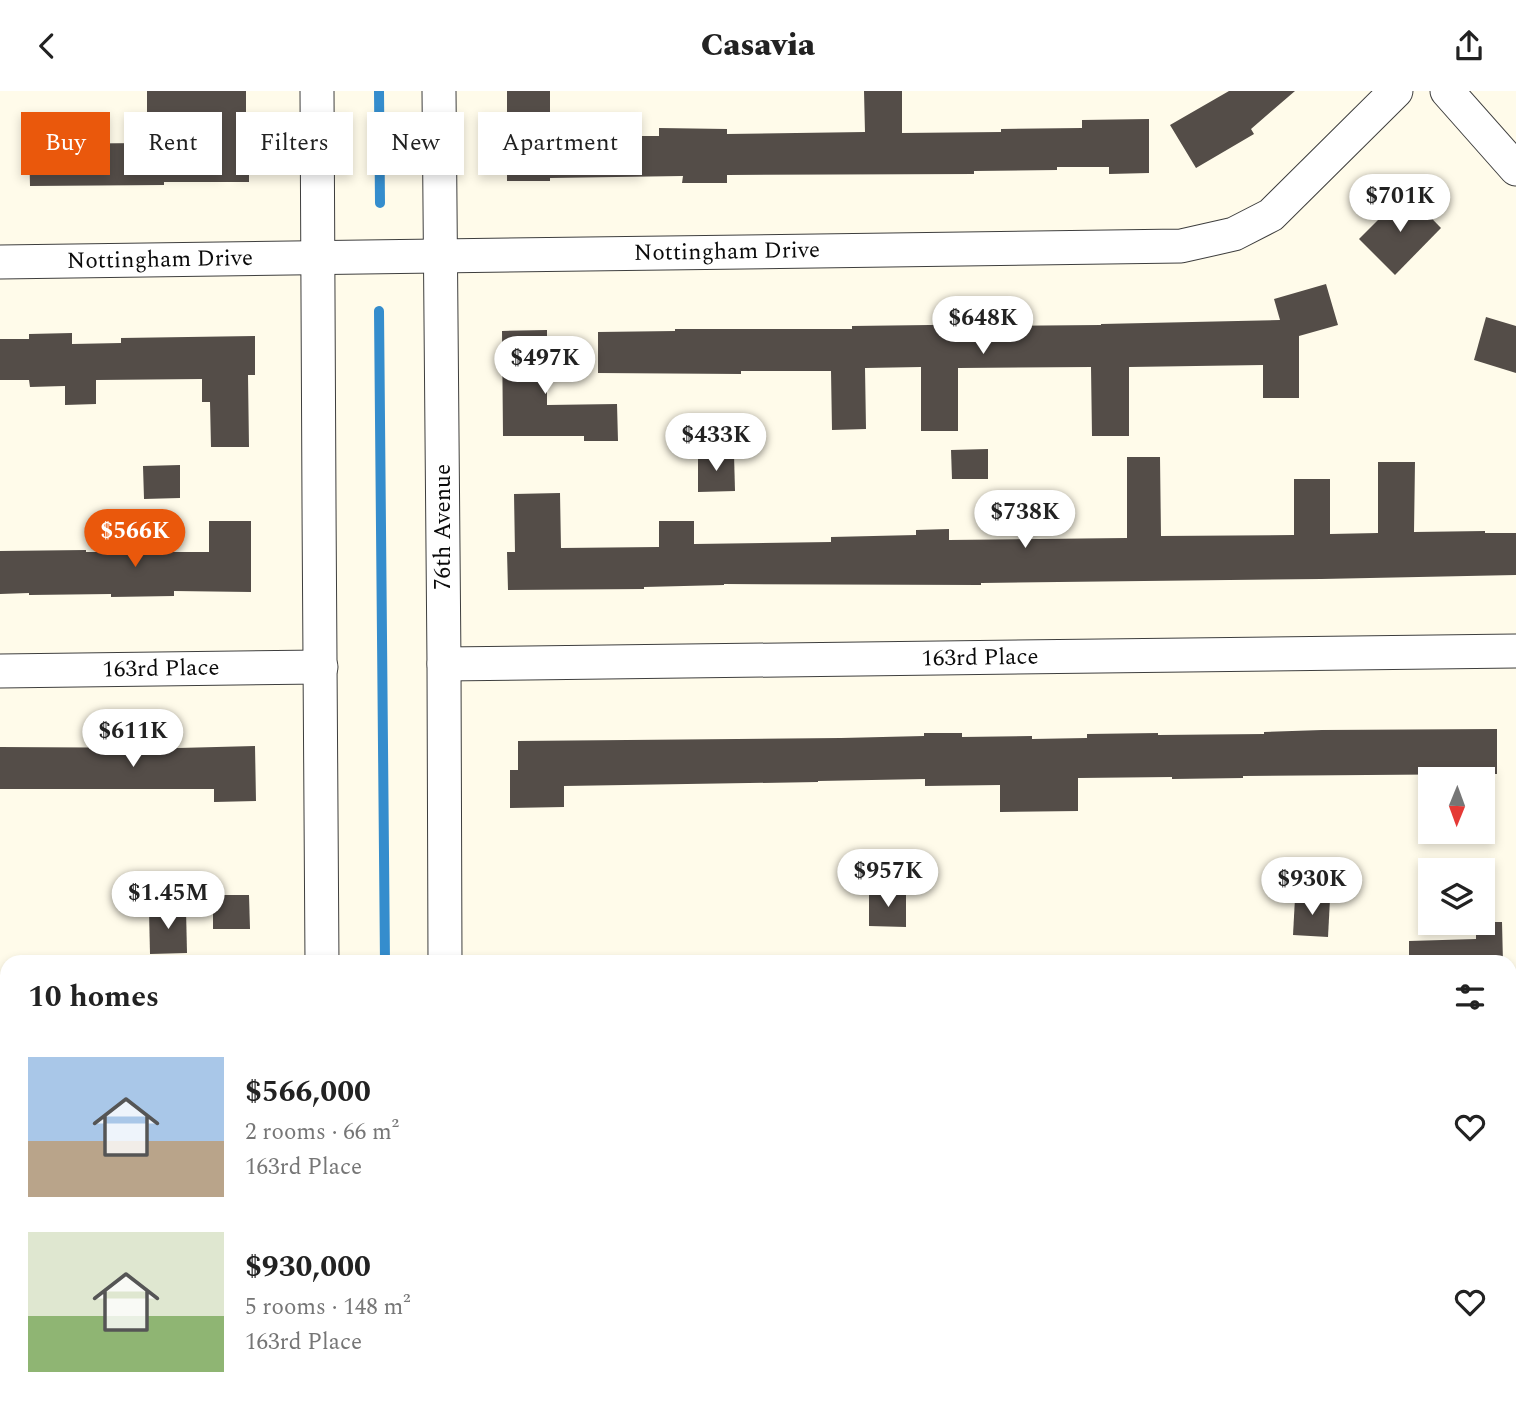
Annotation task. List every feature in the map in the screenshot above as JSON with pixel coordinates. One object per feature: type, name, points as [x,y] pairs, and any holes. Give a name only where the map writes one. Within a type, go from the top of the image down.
[{"type":"street","points":[[317,91],[321,955]]},
{"type":"street","name":"76th Avenue","points":[[439,91],[445,955]]},
{"type":"street","name":"Nottingham Drive","points":[[0,262],[1181,246],[1234,234],[1271,215],[1396,91]]},
{"type":"street","points":[[1447,91],[1516,169]]},
{"type":"street","name":"163rd Place","points":[[444,664],[1516,651]]},
{"type":"street","name":"163rd Place","points":[[0,671],[321,667]]},
{"type":"building","points":[[147,91],[246,91],[246,112],[236,112],[236,175],[249,175],[249,182],[30,186],[30,175],[110,175],[110,143],[124,143],[124,175],[222,175],[222,112],[147,112]]},
{"type":"building","points":[[507,91],[550,91],[550,112],[507,112]]},
{"type":"building","points":[[864,91],[902,91],[902,133],[1082,128],[1082,120],[1149,119],[1149,173],[1109,174],[1109,167],[1057,167],[1057,170],[974,171],[974,174],[727,175],[727,183],[682,183],[683,176],[507,181],[507,175],[642,175],[642,136],[659,136],[659,128],[727,129],[727,134],[865,132]]},
{"type":"building","points":[[1229,91],[1295,91],[1251,129],[1254,134],[1196,168],[1170,125]]},
{"type":"building","points":[[1406,192],[1441,228],[1395,275],[1359,239]]},
{"type":"building","points":[[1326,284],[1338,325],[1299,336],[1299,398],[1263,398],[1263,365],[1129,367],[1129,436],[1092,436],[1091,367],[958,368],[958,431],[921,431],[921,367],[865,368],[866,429],[832,430],[831,371],[741,371],[741,374],[598,373],[598,332],[1280,320],[1274,299]]},
{"type":"building","points":[[1486,317],[1516,326],[1516,373],[1474,360]]},
{"type":"building","points":[[547,330],[547,405],[617,404],[618,441],[584,441],[584,436],[503,436],[502,331]]},
{"type":"building","points":[[72,333],[72,344],[121,343],[121,338],[255,336],[255,375],[248,375],[249,447],[211,447],[210,402],[202,402],[202,379],[96,380],[96,404],[65,405],[65,386],[30,387],[29,380],[0,380],[0,339],[29,339],[29,334]]},
{"type":"building","points":[[988,449],[988,479],[952,479],[951,450]]},
{"type":"building","points":[[698,454],[734,454],[735,491],[698,492]]},
{"type":"building","points":[[1127,457],[1160,457],[1161,536],[1294,535],[1294,479],[1330,479],[1330,534],[1378,533],[1378,462],[1415,462],[1414,532],[1516,533],[1516,575],[981,585],[724,584],[644,589],[508,590],[507,552],[515,552],[514,494],[560,493],[561,548],[659,547],[659,521],[694,521],[694,544],[831,542],[831,537],[916,535],[916,530],[949,529],[949,540],[1127,538]]},
{"type":"building","points":[[180,465],[180,498],[144,499],[143,466]]},
{"type":"building","points":[[209,521],[251,521],[251,592],[174,591],[174,596],[111,597],[111,594],[0,594],[0,551],[209,552]]},
{"type":"building","points":[[1497,729],[1497,774],[1495,767],[1418,767],[1418,775],[1078,778],[1078,811],[1000,812],[1000,785],[925,786],[925,779],[564,786],[564,807],[510,808],[510,770],[518,770],[518,741],[841,738],[924,736],[924,733],[962,733],[962,737],[1032,736],[1032,739],[1087,738],[1087,734],[1264,734],[1322,730]]},
{"type":"building","points":[[255,746],[256,801],[214,802],[214,789],[0,789],[0,747]]},
{"type":"building","points":[[869,890],[906,891],[906,927],[869,926]]},
{"type":"building","points":[[213,895],[249,895],[250,929],[213,929]]},
{"type":"building","points":[[1295,898],[1330,899],[1328,937],[1293,935]]},
{"type":"building","points":[[186,909],[187,953],[150,954],[149,910]]},
{"type":"building","points":[[1495,922],[1502,922],[1503,955],[1409,955],[1409,941],[1476,939],[1476,935],[1495,935]]},
{"type":"waterway","points":[[379,91],[380,203]]},
{"type":"waterway","points":[[379,311],[385,955]]}]
